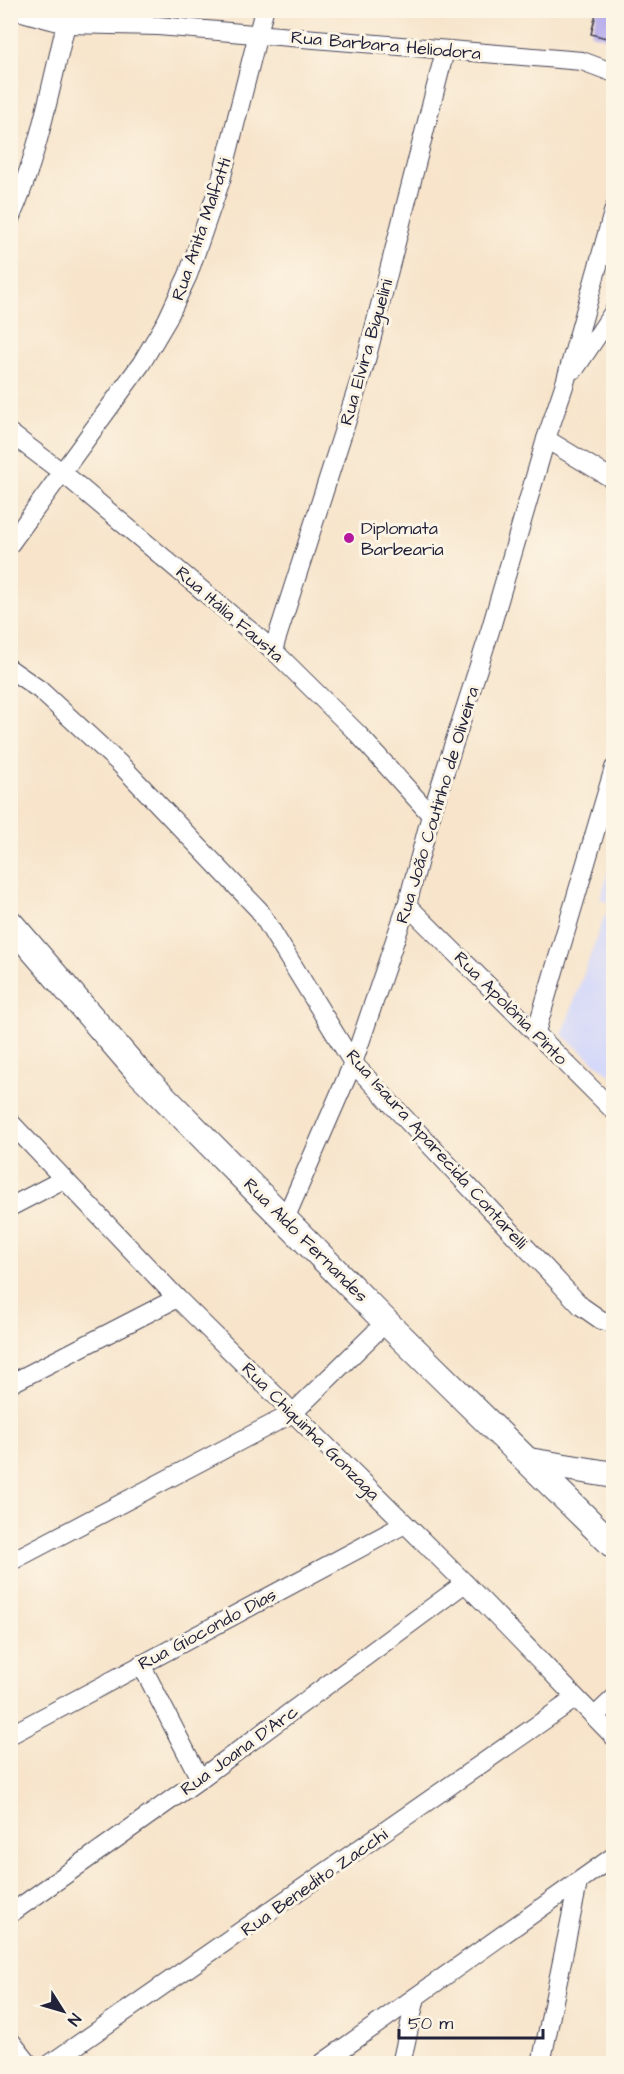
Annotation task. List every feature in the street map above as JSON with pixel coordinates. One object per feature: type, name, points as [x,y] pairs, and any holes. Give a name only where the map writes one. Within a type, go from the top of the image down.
[{"type":"street","name":"Rua Barbara Heliodora","points":[[15,10],[66,24],[158,26],[259,33],[445,51],[582,61],[614,73]]},
{"type":"street","name":"Rua Anita Malfatti","points":[[10,544],[141,364],[168,320],[184,284],[221,180],[264,10]]},
{"type":"street","points":[[10,219],[21,196],[35,153],[66,24]]},
{"type":"street","name":"Rua Elvira Biguelini","points":[[273,650],[365,364],[445,51]]},
{"type":"street","points":[[565,383],[614,209]]},
{"type":"street","points":[[600,257],[614,272]]},
{"type":"street","points":[[565,383],[614,311]]},
{"type":"street","name":"Rua João Coutinho de Oliveira","points":[[285,1219],[353,1063],[407,905],[431,815],[490,631],[546,439],[565,383]]},
{"type":"street","name":"Rua Itália Fausta","points":[[10,433],[63,474],[273,650],[358,734],[431,815]]},
{"type":"street","points":[[546,439],[614,480]]},
{"type":"street","name":"Rua Isaura Aparecida Contarelli","points":[[10,669],[40,690],[121,765],[259,910],[353,1063],[581,1306],[601,1320],[614,1323]]},
{"type":"street","points":[[536,1032],[614,768]]},
{"type":"street","name":"Rua Apolônia Pinto","points":[[407,905],[614,1111]]},
{"type":"street","name":"Rua Aldo Fernandes","points":[[10,923],[136,1069],[386,1322],[614,1546]]},
{"type":"street","name":"Rua Chiquinha Gonzaga","points":[[10,1122],[177,1298],[465,1583],[614,1737]]},
{"type":"street","points":[[10,1207],[64,1179]]},
{"type":"street","points":[[10,1384],[177,1298]]},
{"type":"street","points":[[10,1562],[293,1413],[386,1322]]},
{"type":"street","points":[[529,1461],[614,1475]]},
{"type":"street","name":"Rua Giocondo Dias","points":[[10,1735],[405,1524]]},
{"type":"street","name":"Rua Joana D'Arc","points":[[10,1914],[200,1779],[465,1583]]},
{"type":"street","points":[[141,1664],[200,1779]]},
{"type":"street","name":"Rua Benedito Zacchi","points":[[50,2064],[576,1698]]},
{"type":"street","points":[[594,1717],[614,1698]]},
{"type":"street","points":[[321,2064],[614,1856]]},
{"type":"street","points":[[541,2064],[578,1883]]},
{"type":"street","points":[[401,2064],[416,1996]]},
{"type":"street","points":[[10,2040],[29,2064]]},
{"type":"shaded area","points":[[613,855],[614,904],[600,899]]},
{"type":"shaded area","points":[[605,914],[613,917],[613,1077],[562,1035]]},
{"type":"building","points":[[597,10],[614,10],[614,40],[591,34]]},
{"type":"place","name":"Diplomata Barbearia","points":[[349,538]]}]
